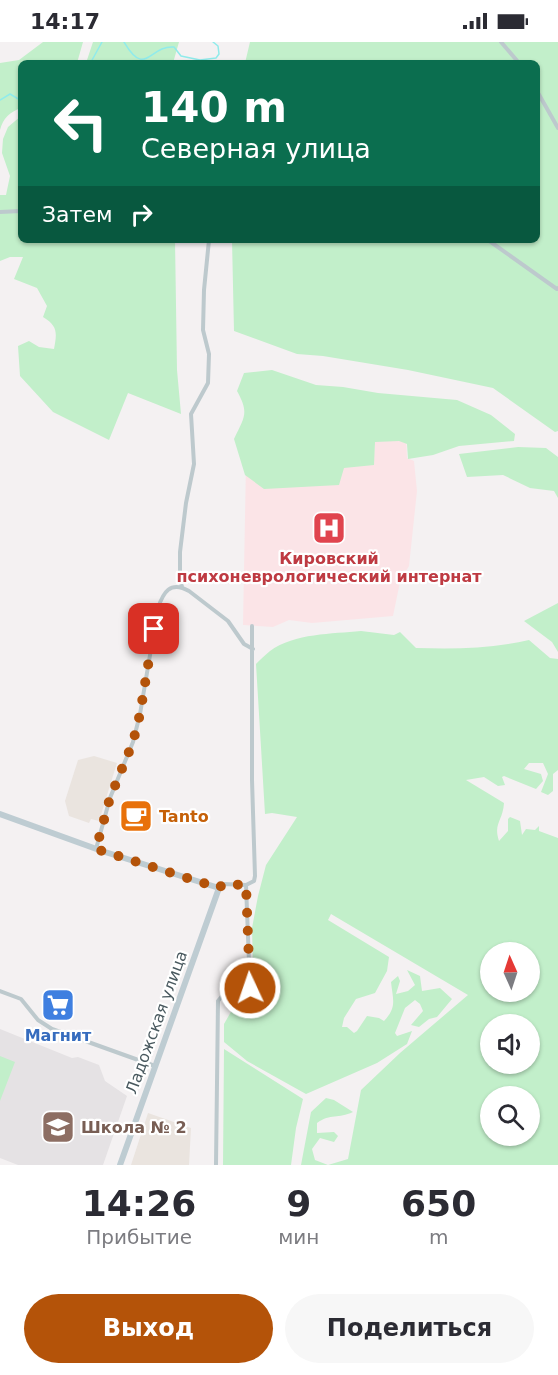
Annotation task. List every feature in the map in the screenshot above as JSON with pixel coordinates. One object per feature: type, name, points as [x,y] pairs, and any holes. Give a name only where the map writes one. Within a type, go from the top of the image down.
[{"type":"street","points":[[501,42],[516,60]]},
{"type":"street","points":[[540,96],[558,128]]},
{"type":"street","points":[[0,212],[18,211]]},
{"type":"street","points":[[209,243],[203,330],[208,354],[208,383],[191,414],[194,464],[186,503],[180,552],[180,576],[182,587],[228,621],[244,644],[253,649]]},
{"type":"street","points":[[492,243],[558,288]]},
{"type":"street","points":[[96,849],[110,798],[133,742],[158,608],[163,593],[169,589],[182,587]]},
{"type":"street","points":[[0,814],[96,849],[219,888],[223,884],[246,885],[254,881],[252,626]]},
{"type":"street","points":[[216,1165],[218,1001],[223,995],[246,992],[250,988],[246,885]]},
{"type":"street","name":"Ладожская улица","points":[[120,1165],[219,888]]},
{"type":"street","points":[[0,991],[21,999],[38,1020],[52,1029],[155,1065]]},
{"type":"shaded area","name":"Кировский психоневрологический интернат","points":[[375,436],[406,436],[407,458],[414,461],[417,491],[409,566],[400,582],[393,616],[312,623],[289,620],[273,627],[243,625],[246,463],[374,457]]},
{"type":"shaded area","points":[[94,756],[117,763],[99,821],[91,819],[89,823],[69,816],[65,801],[78,760]]},
{"type":"shaded area","name":"Школа № 2","points":[[0,1029],[72,1058],[78,1057],[99,1065],[105,1081],[127,1096],[103,1165],[18,1165],[0,1158]]},
{"type":"shaded area","points":[[148,1113],[191,1128],[189,1165],[131,1165]]},
{"type":"green space","points":[[43,42],[83,42],[78,60],[19,60]]},
{"type":"green space","points":[[93,42],[179,42],[174,60],[87,60]]},
{"type":"green space","points":[[250,42],[558,42],[558,431],[555,432],[493,388],[408,370],[297,354],[234,331],[232,243],[540,243],[540,60],[246,60]]},
{"type":"green space","points":[[18,60],[18,109],[8,116],[0,130],[0,63]]},
{"type":"green space","points":[[18,119],[18,243],[175,243],[177,370],[181,414],[128,393],[109,440],[53,412],[20,376],[18,346],[29,341],[39,347],[54,349],[56,334],[54,327],[43,317],[47,306],[37,288],[14,279],[23,257],[10,257],[0,261],[0,195],[6,195],[10,176],[2,153],[3,139],[8,127]]},
{"type":"green space","points":[[272,370],[316,385],[457,400],[491,415],[515,434],[514,441],[459,446],[433,455],[408,459],[407,444],[399,441],[375,442],[374,465],[344,468],[339,485],[264,489],[245,475],[234,439],[244,415],[243,405],[237,391],[244,373]]},
{"type":"green space","points":[[518,447],[546,448],[558,457],[558,498],[554,491],[530,488],[503,475],[467,477],[459,454]]},
{"type":"green space","points":[[558,603],[558,652],[552,642],[524,621]]},
{"type":"green space","points":[[361,631],[394,635],[400,632],[416,648],[472,648],[529,640],[550,658],[558,659],[558,770],[553,774],[553,791],[548,795],[541,792],[548,774],[543,763],[529,763],[524,769],[541,774],[543,781],[536,789],[504,776],[502,777],[505,785],[498,786],[484,777],[466,780],[504,803],[497,830],[499,841],[508,831],[510,817],[520,821],[522,835],[526,829],[535,830],[539,826],[539,831],[558,838],[558,1165],[328,1165],[348,1159],[361,1090],[468,995],[331,914],[328,920],[389,957],[387,971],[375,993],[356,999],[344,1018],[342,1027],[347,1027],[354,1033],[367,1016],[384,1021],[392,1007],[391,982],[398,976],[400,981],[396,994],[408,991],[415,985],[407,970],[420,976],[422,991],[440,988],[452,999],[437,1017],[429,1019],[419,1027],[411,1025],[423,1011],[415,1000],[405,1008],[395,1033],[397,1036],[412,1031],[407,1044],[377,1063],[306,1094],[247,1061],[224,1042],[224,1024],[232,1010],[254,1006],[252,928],[258,896],[266,865],[297,817],[265,814],[256,664],[280,645],[326,634]]},
{"type":"green space","points":[[224,1049],[303,1099],[291,1165],[223,1165]]},
{"type":"green space","points":[[0,1056],[15,1062],[0,1101]]},
{"type":"green space","points":[[326,1098],[334,1100],[353,1112],[326,1118],[317,1123],[317,1133],[334,1132],[338,1136],[334,1142],[320,1138],[312,1149],[315,1160],[328,1165],[301,1165],[311,1112]]},
{"type":"waterway","points":[[92,60],[102,42]]},
{"type":"waterway","points":[[124,42],[131,53],[138,58],[148,58],[166,48],[174,47],[181,56],[200,60],[216,58],[219,54],[218,46],[213,42]]},
{"type":"waterway","points":[[0,100],[10,94],[18,99]]},
{"type":"place","name":"Кировский психоневрологический интернат","points":[[329,528]]},
{"type":"place","name":"Tanto","points":[[136,816]]},
{"type":"place","name":"Магнит","points":[[58,1005]]},
{"type":"place","name":"Школа № 2","points":[[58,1127]]},
{"type":"route","points":[[154,629],[133,742],[110,798],[96,849],[219,888],[223,884],[230,883],[246,885],[250,988]]}]
